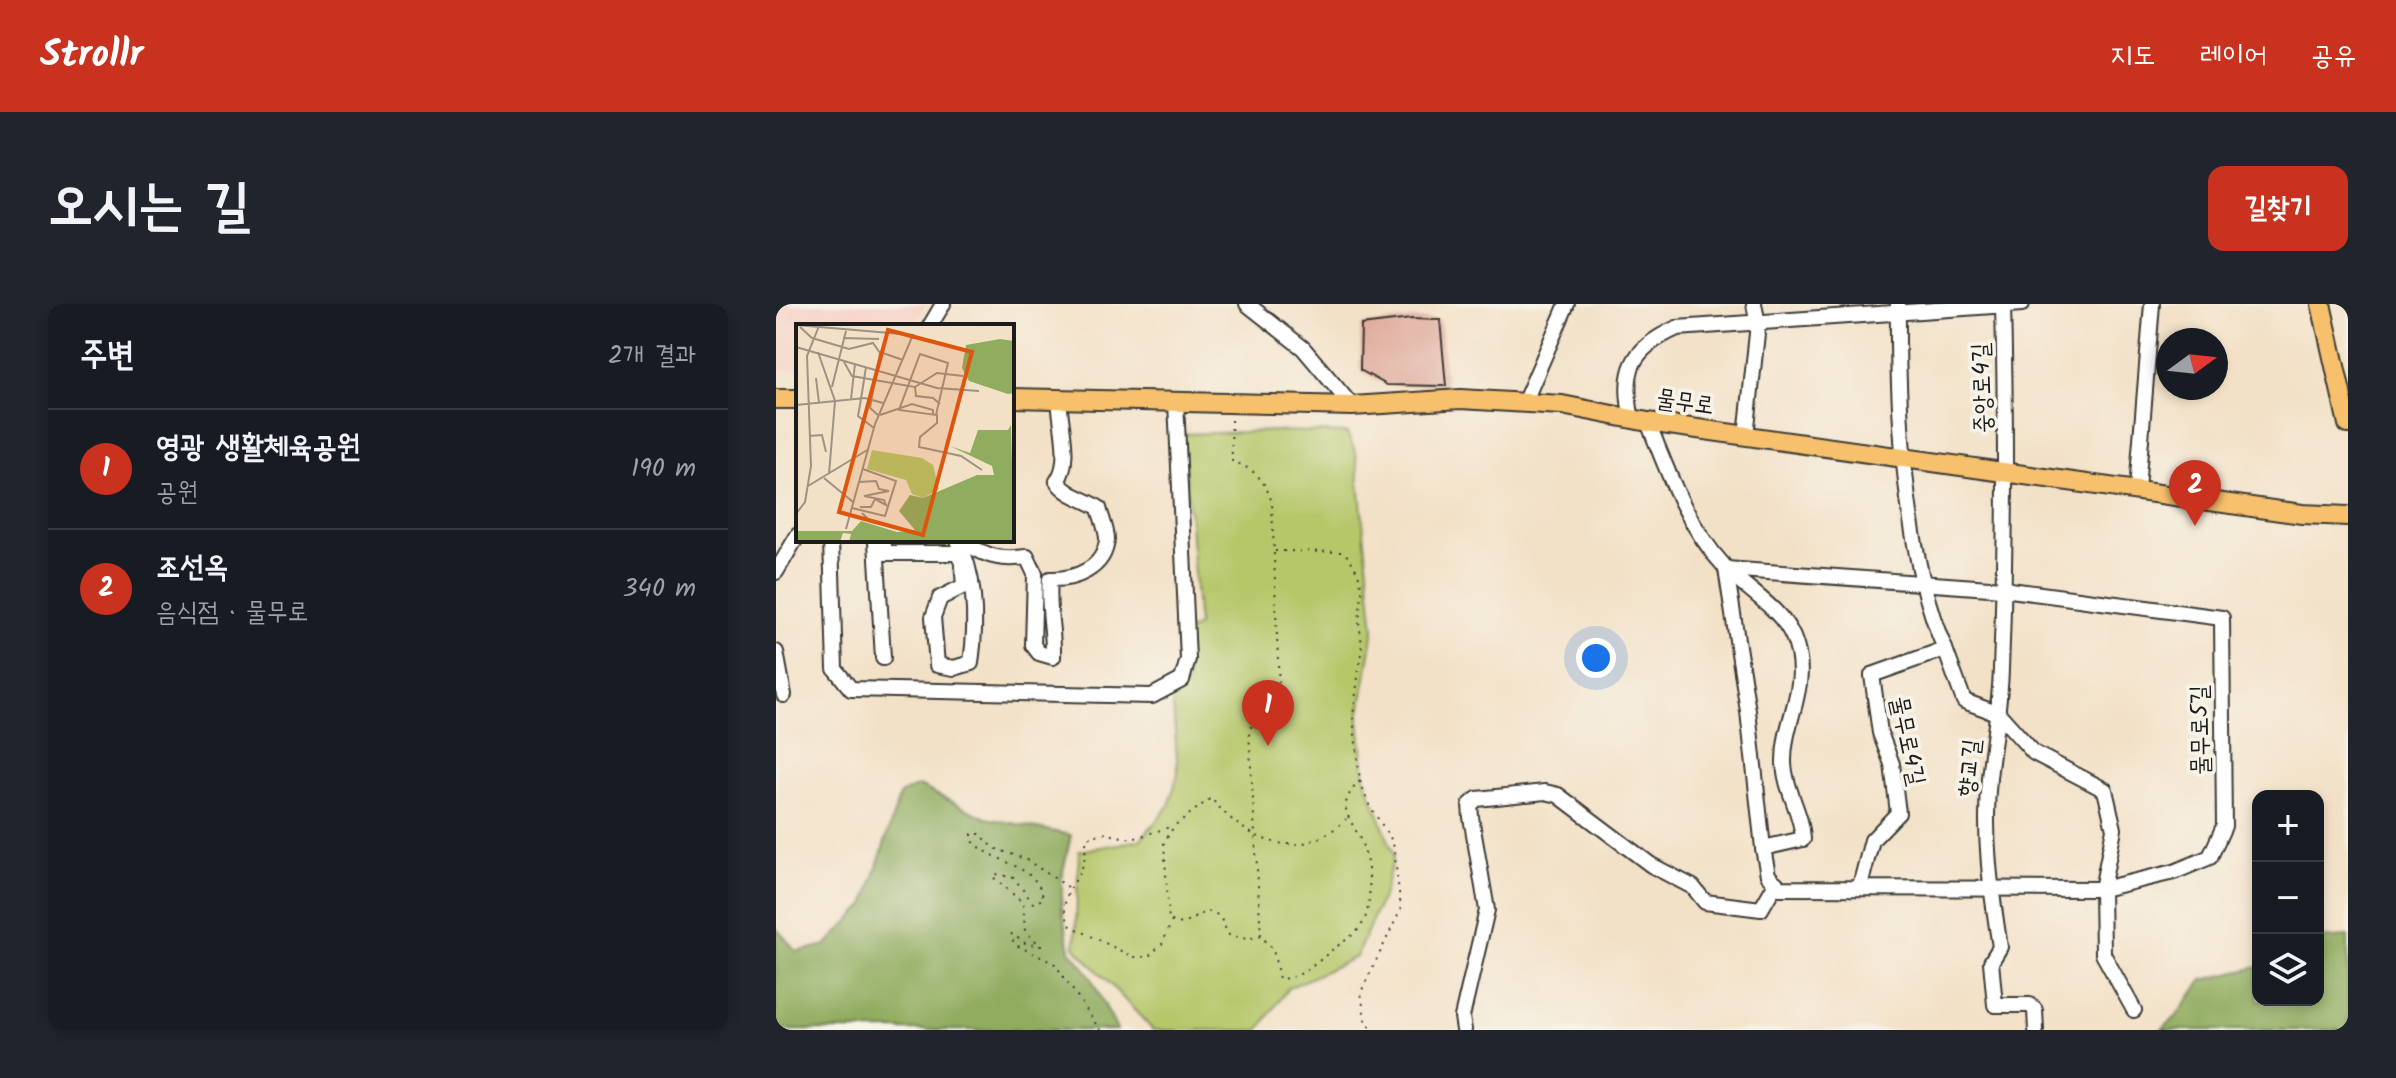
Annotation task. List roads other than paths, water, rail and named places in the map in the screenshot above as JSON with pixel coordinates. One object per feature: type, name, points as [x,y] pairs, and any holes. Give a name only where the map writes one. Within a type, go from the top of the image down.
[{"type":"main road","points":[[2321,304],[2348,424]]},
{"type":"main road","name":"물무로","points":[[1014,398],[1352,406],[1461,399],[1562,405],[1640,421],[1746,436],[2008,470],[2327,517],[2348,516]]},
{"type":"street","points":[[931,324],[943,304]]},
{"type":"street","points":[[1247,304],[1303,348],[1352,406]]},
{"type":"street","points":[[1524,403],[1567,304]]},
{"type":"street","points":[[1746,436],[1758,324],[1754,304]]},
{"type":"street","points":[[1763,848],[1803,839],[1786,787],[1784,759],[1800,693],[1799,657],[1791,634],[1762,599],[1726,569],[1701,538],[1674,489],[1626,388],[1634,357],[1654,339],[1677,328],[1758,324],[1898,308],[2022,304]]},
{"type":"street","points":[[2137,489],[2152,304]]},
{"type":"street","name":"중앙로4길","points":[[2003,305],[2008,470]]},
{"type":"street","points":[[1898,308],[1904,457],[1921,583],[1964,701],[1999,714],[2034,753],[2105,790],[2114,829],[2102,889],[2103,954],[2134,1010]]},
{"type":"street","points":[[968,542],[985,555],[1004,560],[1027,557],[1035,574],[1033,645],[1039,653],[1053,657],[1054,639],[1047,609],[1050,579],[1071,580],[1091,568],[1103,553],[1107,538],[1099,508],[1084,498],[1065,492],[1057,481],[1063,473],[1064,456],[1059,399]]},
{"type":"street","points":[[831,542],[835,669],[851,689],[1152,696],[1182,680],[1188,659],[1176,402]]},
{"type":"street","name":"향교길","points":[[2008,470],[1999,714],[1989,779],[1989,888],[2000,947],[1991,962],[1995,1005],[2030,1005],[2035,1010],[2036,1030]]},
{"type":"street","points":[[776,572],[796,538]]},
{"type":"street","points":[[875,542],[883,658]]},
{"type":"street","points":[[883,542],[885,553],[957,553],[962,562],[964,586],[940,598],[933,617],[937,665],[954,668],[971,663],[975,639],[970,563],[959,542]]},
{"type":"street","points":[[1464,1030],[1462,1017],[1487,910],[1471,817],[1470,805],[1477,799],[1545,792],[1558,795],[1651,865],[1693,887],[1705,902],[1761,909],[1776,883],[1768,875],[1763,848],[1748,711],[1726,569]]},
{"type":"street","name":"물무로5길","points":[[1726,569],[2003,589],[2222,618],[2224,826],[2210,857],[2174,872],[2102,889],[1779,888],[1776,883]]},
{"type":"street","name":"물무로4길","points":[[1860,886],[1872,840],[1898,813],[1892,764],[1880,733],[1872,675],[1945,649]]},
{"type":"street","points":[[776,652],[784,695]]},
{"type":"place","name":"조선옥","points":[[2195,526]]},
{"type":"place","name":"영광 생활체육공원","points":[[1268,746]]}]
